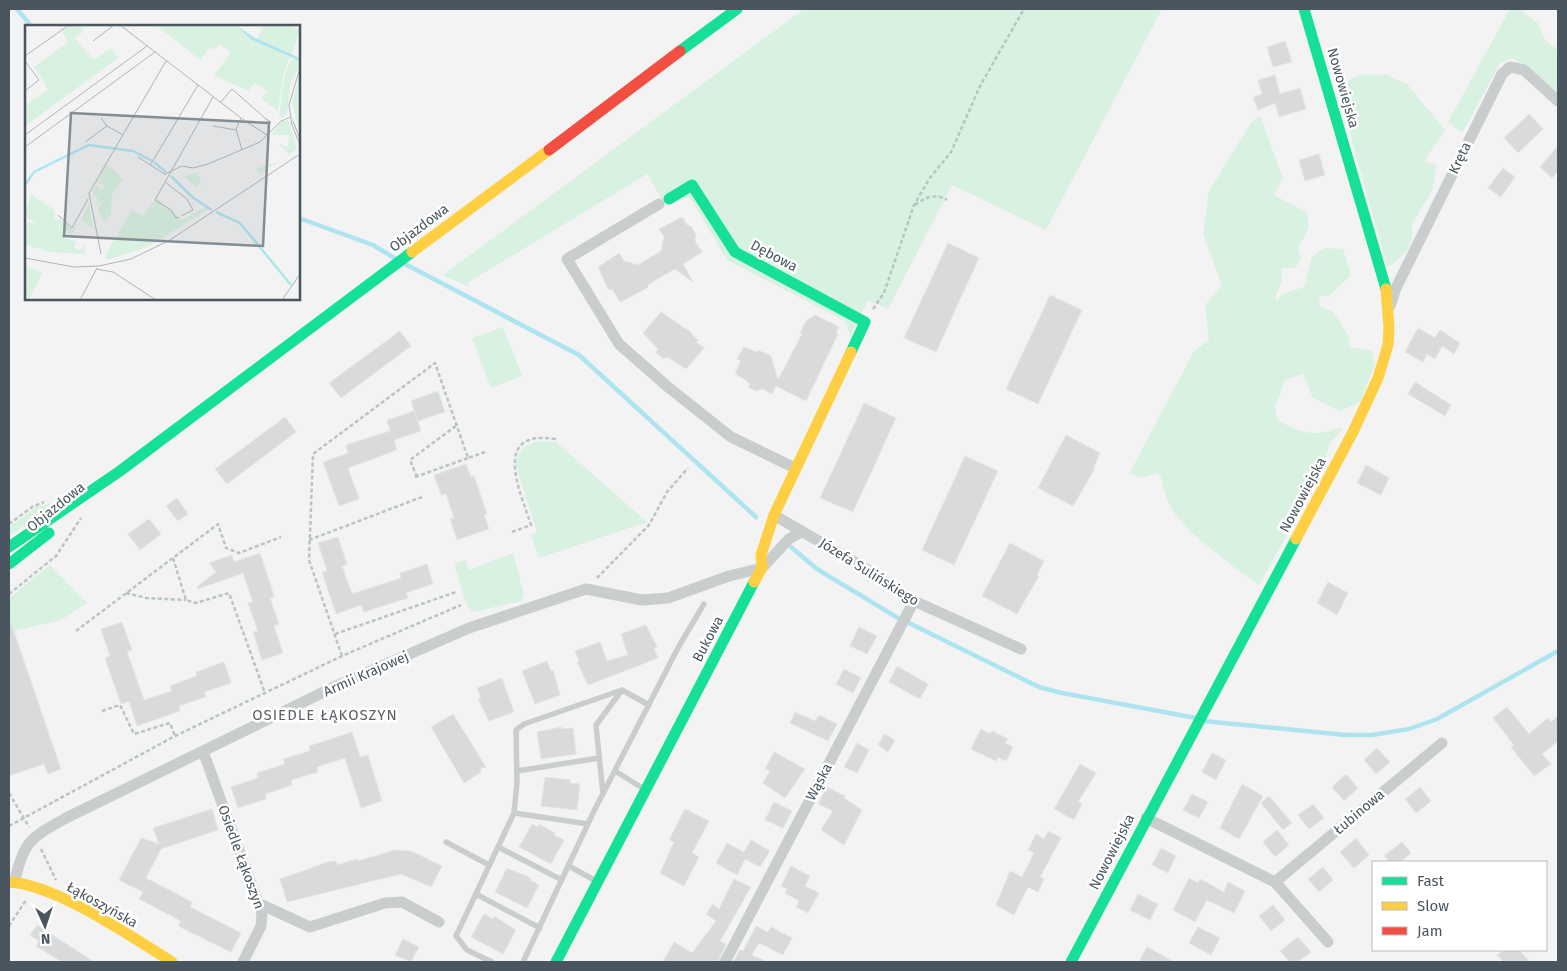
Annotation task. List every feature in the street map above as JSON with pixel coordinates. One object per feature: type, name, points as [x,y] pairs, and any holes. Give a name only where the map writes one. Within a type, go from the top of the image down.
[{"type":"street","name":"Objazdowa","points":[[9,546],[120,471],[737,9]]},
{"type":"street","name":"Nowowiejska","points":[[1071,962],[1336,464],[1382,373],[1388,351],[1390,308],[1386,286],[1304,9]]},
{"type":"street","name":"Kręta","points":[[1390,308],[1396,288],[1502,74],[1510,67],[1524,70],[1558,101]]},
{"type":"street","name":"Dębowa","points":[[795,468],[731,437],[668,387],[619,344],[567,259],[692,185],[735,252],[865,322]]},
{"type":"street","name":"Bukowa","points":[[556,962],[762,568],[761,554],[774,514],[865,322]]},
{"type":"street","name":"Objazdowa","points":[[9,564],[80,509],[120,471]]},
{"type":"street","name":"Józefa Sulińskiego","points":[[774,514],[801,532],[863,567],[914,601],[1021,649]]},
{"type":"street","points":[[762,568],[788,539],[801,532]]},
{"type":"street","name":"Armii Krajowej","points":[[11,879],[25,848],[34,836],[66,818],[336,686],[470,628],[586,589],[642,600],[668,598],[729,576],[762,568]]},
{"type":"street","name":"Wąska","points":[[725,962],[914,601]]},
{"type":"street","name":"Łubinowa","points":[[1275,882],[1442,743]]},
{"type":"street","name":"Osiedle Łąkoszyn","points":[[203,751],[262,914],[261,926],[243,962]]},
{"type":"street","points":[[1146,818],[1275,882],[1328,942]]},
{"type":"street","name":"Łąkoszyńska","points":[[11,879],[39,888],[172,962]]},
{"type":"street","points":[[258,903],[310,927],[385,903],[402,902],[439,922]]},
{"type":"lane","points":[[523,962],[603,794],[704,604]]},
{"type":"lane","points":[[492,962],[467,950],[456,936],[514,813],[517,771],[516,730],[524,724],[622,690],[649,705]]},
{"type":"lane","points":[[603,794],[596,726],[622,690]]},
{"type":"lane","points":[[517,771],[599,758]]},
{"type":"lane","points":[[615,771],[646,790]]},
{"type":"lane","points":[[514,813],[588,824]]},
{"type":"lane","points":[[446,842],[489,865]]},
{"type":"lane","points":[[498,848],[562,880]]},
{"type":"lane","points":[[569,866],[598,882]]},
{"type":"lane","points":[[476,894],[540,928]]},
{"type":"path","points":[[865,322],[884,293],[914,205],[930,179],[951,152],[980,86],[1024,9]]},
{"type":"path","points":[[914,205],[926,197],[941,196],[947,200]]},
{"type":"path","points":[[342,656],[309,560],[312,454],[435,363],[468,458]]},
{"type":"path","points":[[457,425],[410,460],[416,477],[485,452]]},
{"type":"path","points":[[512,532],[532,524],[513,463],[519,449],[525,443],[541,438],[555,439],[554,442]]},
{"type":"path","points":[[586,589],[649,525],[667,492],[688,468]]},
{"type":"path","points":[[309,540],[422,497]]},
{"type":"path","points":[[9,594],[56,556],[82,518]]},
{"type":"path","points":[[76,631],[218,524],[226,548],[239,553],[282,537]]},
{"type":"path","points":[[173,558],[186,600]]},
{"type":"path","points":[[335,634],[456,592]]},
{"type":"path","points":[[126,593],[146,598],[186,600],[196,603],[229,593],[265,693]]},
{"type":"path","points":[[9,826],[175,736],[342,656],[460,604]]},
{"type":"path","points":[[102,711],[120,705],[134,734],[170,723],[175,736]]},
{"type":"path","points":[[9,793],[24,817]]},
{"type":"path","points":[[9,926],[26,900]]},
{"type":"green space","points":[[804,9],[1162,9],[1046,230],[952,185],[888,309],[868,300],[850,336],[845,321],[727,260],[690,198],[679,198],[666,206],[647,174],[469,282],[469,287],[443,275]]},
{"type":"green space","points":[[1510,9],[1519,9],[1539,24],[1544,39],[1558,50],[1558,94],[1513,58],[1501,62],[1462,133],[1448,122]]},
{"type":"green space","points":[[1363,74],[1388,75],[1407,84],[1445,130],[1425,162],[1436,165],[1433,189],[1412,224],[1412,236],[1408,250],[1392,265],[1387,266],[1353,144],[1342,91],[1350,79]]},
{"type":"green space","points":[[1260,116],[1283,178],[1274,195],[1307,213],[1309,228],[1298,248],[1301,259],[1296,267],[1281,269],[1282,281],[1275,298],[1277,301],[1285,293],[1304,287],[1312,257],[1324,248],[1343,249],[1351,275],[1328,297],[1319,295],[1320,307],[1333,312],[1349,336],[1349,347],[1372,351],[1375,365],[1360,402],[1341,411],[1313,398],[1303,374],[1285,380],[1275,407],[1277,420],[1294,428],[1312,433],[1338,428],[1343,429],[1330,443],[1319,478],[1259,585],[1208,547],[1181,522],[1174,513],[1164,491],[1161,477],[1156,473],[1142,478],[1129,474],[1193,353],[1209,339],[1205,305],[1222,286],[1203,234],[1209,191],[1251,123]]},
{"type":"green space","points":[[503,327],[522,376],[491,388],[472,338]]},
{"type":"green space","points":[[541,441],[556,442],[647,522],[539,558],[531,535],[537,532],[515,463],[524,448],[532,443]]},
{"type":"green space","points":[[58,501],[9,536],[9,527],[35,508]]},
{"type":"green space","points":[[513,553],[524,595],[521,601],[473,612],[467,606],[455,567],[456,563],[466,560],[469,570]]},
{"type":"green space","points":[[50,565],[87,603],[61,620],[9,632],[9,598]]},
{"type":"building","points":[[1285,41],[1292,62],[1273,67],[1267,47]]},
{"type":"building","points":[[1275,75],[1280,94],[1300,88],[1306,109],[1279,117],[1275,103],[1258,110],[1253,97],[1262,94],[1258,80]]},
{"type":"building","points":[[1529,114],[1543,129],[1518,153],[1504,138]]},
{"type":"building","points":[[1558,146],[1558,171],[1552,178],[1540,167]]},
{"type":"building","points":[[1319,154],[1325,175],[1305,181],[1299,160]]},
{"type":"building","points":[[1503,168],[1515,177],[1501,197],[1488,188]]},
{"type":"building","points":[[682,217],[687,225],[691,226],[696,235],[695,241],[702,252],[683,264],[693,282],[675,269],[649,284],[647,288],[620,302],[613,290],[608,289],[598,267],[619,253],[624,261],[638,265],[661,251],[664,237],[659,229]]},
{"type":"building","points":[[948,243],[979,258],[936,352],[904,338]]},
{"type":"building","points":[[1050,295],[1082,310],[1038,404],[1006,389]]},
{"type":"building","points":[[661,312],[692,333],[698,340],[696,342],[704,348],[686,369],[667,357],[663,359],[656,353],[658,349],[643,333]]},
{"type":"building","points":[[815,315],[839,327],[836,333],[838,334],[806,401],[776,386],[772,394],[763,389],[756,391],[748,387],[750,384],[735,374],[741,361],[737,359],[744,347],[757,352],[758,350],[771,356],[778,380],[802,334],[800,333],[806,321]]},
{"type":"building","points":[[1418,328],[1435,338],[1440,330],[1460,343],[1454,354],[1442,346],[1435,359],[1427,354],[1423,362],[1405,352]]},
{"type":"building","points":[[400,331],[411,346],[341,398],[329,383]]},
{"type":"building","points":[[1415,382],[1451,405],[1445,416],[1408,394]]},
{"type":"building","points":[[438,391],[445,412],[418,421],[411,401]]},
{"type":"building","points":[[864,403],[896,418],[853,512],[820,498]]},
{"type":"building","points":[[414,411],[421,431],[394,440],[397,450],[348,468],[359,499],[339,506],[323,462],[348,453],[346,445],[390,431],[387,420]]},
{"type":"building","points":[[285,417],[296,432],[227,484],[215,469]]},
{"type":"building","points":[[1066,435],[1100,453],[1095,468],[1073,506],[1038,488]]},
{"type":"building","points":[[965,456],[998,471],[954,565],[922,550]]},
{"type":"building","points":[[466,464],[471,477],[474,476],[487,514],[484,515],[489,529],[457,540],[450,519],[454,518],[446,494],[441,495],[434,475]]},
{"type":"building","points":[[1366,465],[1389,478],[1381,495],[1357,483]]},
{"type":"building","points":[[177,498],[188,514],[178,521],[166,506]]},
{"type":"building","points":[[149,519],[161,534],[140,550],[128,534]]},
{"type":"building","points":[[338,537],[347,564],[342,566],[352,594],[401,578],[400,573],[427,564],[433,584],[406,593],[408,598],[364,612],[361,605],[336,614],[322,572],[327,571],[318,543]]},
{"type":"building","points":[[1010,543],[1044,561],[1037,575],[1039,576],[1017,614],[982,596]]},
{"type":"building","points":[[260,553],[274,596],[270,598],[279,624],[274,626],[283,653],[262,660],[253,632],[258,631],[248,603],[253,602],[243,573],[198,589],[197,587],[216,572],[209,563],[232,555],[234,562]]},
{"type":"building","points":[[1328,582],[1348,593],[1337,615],[1317,603]]},
{"type":"building","points":[[122,622],[132,650],[127,652],[144,700],[172,691],[170,686],[197,676],[196,672],[224,662],[231,683],[204,692],[206,697],[179,706],[180,711],[137,726],[129,701],[121,704],[105,658],[110,656],[101,629]]},
{"type":"building","points":[[9,623],[11,623],[61,769],[48,774],[44,764],[9,776]]},
{"type":"building","points":[[646,625],[657,647],[654,648],[658,658],[588,685],[577,662],[579,661],[575,651],[600,642],[607,661],[628,655],[621,634]]},
{"type":"building","points":[[859,627],[877,636],[867,654],[850,646]]},
{"type":"building","points":[[547,661],[551,671],[553,670],[560,695],[535,704],[522,671]]},
{"type":"building","points":[[897,666],[928,684],[920,699],[889,682]]},
{"type":"building","points":[[844,669],[861,678],[853,693],[836,684]]},
{"type":"building","points":[[502,678],[514,712],[489,721],[478,699],[481,698],[477,688]]},
{"type":"building","points":[[1507,707],[1529,734],[1548,718],[1551,722],[1558,716],[1558,741],[1542,754],[1551,764],[1534,776],[1511,747],[1514,745],[1493,718]]},
{"type":"building","points":[[795,712],[815,721],[819,715],[837,724],[828,741],[790,723]]},
{"type":"building","points":[[453,714],[486,767],[481,768],[481,772],[464,783],[431,727]]},
{"type":"building","points":[[561,727],[562,729],[573,728],[576,754],[541,759],[537,732]]},
{"type":"building","points":[[981,729],[990,734],[992,731],[1008,739],[1005,743],[1013,747],[1006,761],[998,757],[996,761],[971,749]]},
{"type":"building","points":[[352,732],[360,757],[368,755],[382,801],[361,808],[345,758],[317,767],[318,772],[291,780],[292,785],[265,794],[266,799],[238,808],[231,787],[258,778],[257,773],[285,764],[283,759],[310,751],[309,746]]},
{"type":"building","points":[[884,734],[895,740],[888,752],[878,745]]},
{"type":"building","points":[[857,743],[869,750],[857,773],[844,767]]},
{"type":"building","points":[[1377,748],[1390,762],[1376,774],[1364,760]]},
{"type":"building","points":[[774,752],[805,769],[785,798],[763,783],[770,771],[765,769]]},
{"type":"building","points":[[1212,753],[1226,760],[1216,780],[1202,772]]},
{"type":"building","points":[[1080,764],[1096,773],[1078,802],[1082,804],[1074,820],[1054,809]]},
{"type":"building","points":[[1346,774],[1358,788],[1344,801],[1332,787]]},
{"type":"building","points":[[545,777],[570,780],[570,783],[580,784],[577,810],[541,806]]},
{"type":"building","points":[[1242,784],[1263,796],[1239,839],[1220,828]]},
{"type":"building","points":[[827,787],[845,796],[844,798],[862,810],[844,845],[821,830],[833,811],[818,804]]},
{"type":"building","points":[[1420,787],[1431,801],[1416,813],[1405,799]]},
{"type":"building","points":[[1192,794],[1208,802],[1199,818],[1183,810]]},
{"type":"building","points":[[1269,796],[1292,823],[1283,830],[1261,803]]},
{"type":"building","points":[[774,802],[792,811],[783,828],[765,820]]},
{"type":"building","points":[[1313,804],[1324,818],[1309,829],[1298,815]]},
{"type":"building","points":[[212,809],[218,830],[161,849],[146,878],[192,902],[190,907],[241,933],[231,952],[178,926],[181,921],[139,899],[143,892],[119,880],[141,838],[159,844],[153,828]]},
{"type":"building","points":[[685,809],[709,821],[692,853],[699,857],[684,886],[660,873],[674,842],[669,840]]},
{"type":"building","points":[[532,824],[538,827],[539,824],[564,840],[551,864],[519,847]]},
{"type":"building","points":[[1277,830],[1289,845],[1275,857],[1263,842]]},
{"type":"building","points":[[1048,831],[1061,838],[1040,877],[1044,879],[1038,892],[1028,887],[1014,915],[996,905],[1010,871],[1022,877],[1034,853],[1028,850],[1036,834],[1044,839]]},
{"type":"building","points":[[1356,838],[1369,855],[1354,868],[1340,852]]},
{"type":"building","points":[[751,840],[770,851],[760,867],[745,859],[737,875],[716,863],[727,843],[744,852]]},
{"type":"building","points":[[1402,842],[1411,853],[1401,861],[1389,861],[1384,856]]},
{"type":"building","points":[[1161,848],[1176,856],[1168,873],[1152,865]]},
{"type":"building","points":[[395,850],[411,851],[442,866],[431,887],[401,874],[287,902],[280,879],[328,862],[336,861],[337,865]]},
{"type":"building","points":[[791,866],[810,876],[805,886],[819,893],[808,913],[796,907],[799,901],[785,893],[787,889],[781,886]]},
{"type":"building","points":[[1323,867],[1333,880],[1319,892],[1308,879]]},
{"type":"building","points":[[507,868],[531,878],[530,880],[539,885],[527,908],[495,892]]},
{"type":"building","points":[[1189,878],[1198,883],[1200,879],[1224,892],[1228,882],[1245,891],[1234,913],[1207,900],[1195,922],[1173,910]]},
{"type":"building","points":[[734,879],[751,887],[720,941],[726,944],[718,962],[663,962],[674,942],[692,953],[716,921],[706,914],[713,904],[719,909]]},
{"type":"building","points":[[1138,894],[1158,904],[1150,920],[1130,910]]},
{"type":"building","points":[[1273,905],[1285,920],[1271,931],[1259,916]]},
{"type":"building","points":[[484,914],[493,919],[494,916],[516,930],[503,954],[471,937]]},
{"type":"building","points":[[37,925],[94,962],[62,962],[36,946],[39,941],[30,935]]},
{"type":"building","points":[[756,926],[768,932],[771,927],[792,938],[783,955],[759,943],[752,955],[768,962],[733,962],[740,950],[743,951]]},
{"type":"building","points":[[1198,927],[1220,938],[1211,955],[1189,943]]},
{"type":"building","points":[[1298,937],[1311,952],[1297,962],[1290,962],[1280,951]]},
{"type":"building","points":[[403,939],[419,947],[411,962],[395,955]]},
{"type":"building","points":[[1147,947],[1174,962],[1139,962]]},
{"type":"building","points":[[1503,951],[1520,951],[1530,962],[1504,962],[1497,955]]},
{"type":"waterway","points":[[17,9],[30,25]]},
{"type":"waterway","points":[[300,218],[373,245],[396,259]]},
{"type":"waterway","points":[[405,264],[579,355],[756,517]]},
{"type":"waterway","points":[[791,547],[817,569],[898,618]]},
{"type":"waterway","points":[[909,623],[1039,687],[1196,718]]},
{"type":"waterway","points":[[1203,721],[1345,735],[1372,735],[1409,729],[1437,719],[1558,651]]},
{"type":"traffic: fast","points":[[680,51],[737,9]]},
{"type":"traffic: fast","points":[[1304,9],[1386,289]]},
{"type":"traffic: fast","points":[[669,199],[692,185],[735,252],[865,322],[851,352]]},
{"type":"traffic: fast","points":[[9,547],[120,471],[412,252]]},
{"type":"traffic: fast","points":[[9,564],[49,533]]},
{"type":"traffic: fast","points":[[1071,962],[1296,539]]},
{"type":"traffic: fast","points":[[556,962],[754,582]]},
{"type":"traffic: slow","points":[[412,252],[549,150]]},
{"type":"traffic: slow","points":[[1296,539],[1353,432],[1378,378],[1388,345],[1389,328],[1386,289]]},
{"type":"traffic: slow","points":[[754,582],[762,568],[761,555],[774,515],[851,352]]},
{"type":"traffic: slow","points":[[9,882],[28,885],[71,902],[115,926],[172,962]]},
{"type":"traffic: jam","points":[[549,150],[680,51]]},
{"type":"district","name":"OSIEDLE ŁĄKOSZYN","points":[[325,715]]}]
